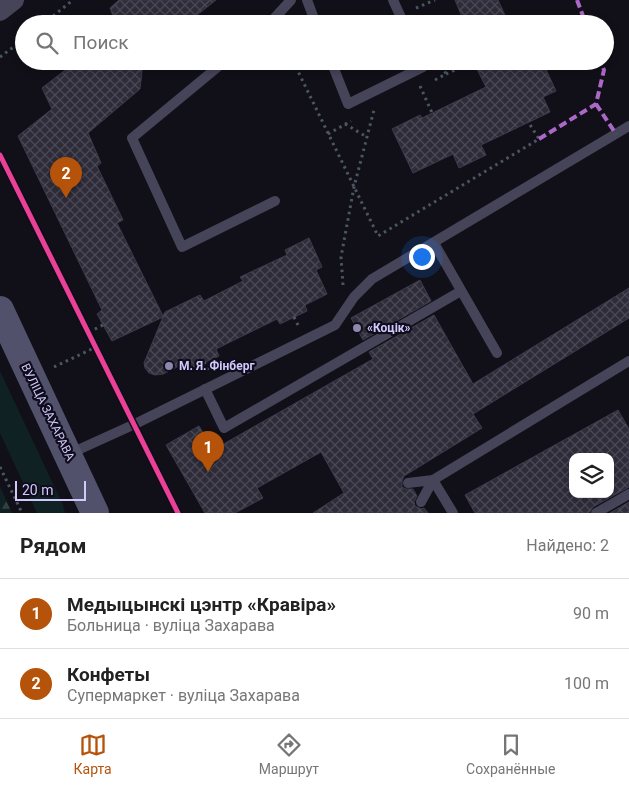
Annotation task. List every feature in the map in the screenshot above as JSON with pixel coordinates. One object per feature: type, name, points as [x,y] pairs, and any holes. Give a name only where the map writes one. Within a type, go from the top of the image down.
[{"type":"main road","name":"ВУЛІЦА ЗАХАРАВА","points":[[0,310],[95,513]]},
{"type":"street","points":[[0,11],[14,0]]},
{"type":"lane","points":[[278,15],[290,0]]},
{"type":"lane","points":[[307,0],[313,15]]},
{"type":"lane","points":[[393,0],[400,15]]},
{"type":"lane","points":[[214,70],[132,138],[182,247],[276,201]]},
{"type":"lane","points":[[335,70],[348,104],[417,70]]},
{"type":"lane","points":[[68,454],[135,424],[336,325],[354,297],[372,279],[629,126]]},
{"type":"lane","points":[[434,243],[497,353]]},
{"type":"lane","points":[[205,390],[224,428],[461,292]]},
{"type":"lane","points":[[408,482],[434,480],[629,360]]},
{"type":"lane","points":[[421,502],[434,480]]},
{"type":"lane","points":[[434,480],[453,513]]},
{"type":"lane","points":[[596,513],[629,494]]},
{"type":"path","points":[[54,15],[73,0]]},
{"type":"path","points":[[416,8],[435,0]]},
{"type":"path","points":[[0,57],[15,46]]},
{"type":"path","points":[[297,70],[378,236],[539,139],[529,123]]},
{"type":"path","points":[[446,74],[455,70]]},
{"type":"path","points":[[420,86],[433,115]]},
{"type":"path","points":[[345,310],[341,256],[354,187],[375,107]]},
{"type":"path","points":[[345,124],[367,137]]},
{"type":"path","points":[[0,155],[178,513]]},
{"type":"path","points":[[89,332],[103,325]]},
{"type":"path","points":[[82,354],[96,347]]},
{"type":"path","points":[[0,467],[22,513]]},
{"type":"green space","points":[[0,371],[63,505],[65,513],[37,513],[0,433]]},
{"type":"green space","points":[[0,487],[12,513],[0,513]]},
{"type":"building","points":[[119,0],[216,0],[197,15],[113,15],[110,8]]},
{"type":"building","points":[[455,0],[498,0],[505,15],[461,15]]},
{"type":"building","points":[[65,70],[142,70],[140,89],[88,133],[101,163],[97,166],[123,220],[117,223],[163,316],[165,312],[200,295],[204,301],[243,281],[240,277],[287,255],[285,250],[309,238],[322,267],[316,270],[327,294],[305,305],[307,311],[280,324],[277,319],[216,349],[219,356],[188,370],[185,363],[163,374],[155,375],[149,373],[144,363],[163,317],[112,341],[97,314],[102,310],[18,136],[52,109],[42,88]]},
{"type":"building","points":[[478,70],[546,70],[556,91],[543,97],[550,112],[481,145],[486,155],[459,168],[453,154],[413,173],[392,129],[420,115],[422,118],[486,87]]},
{"type":"building","points":[[420,280],[431,301],[363,340],[351,318]]},
{"type":"building","points":[[629,288],[629,318],[473,414],[482,428],[404,476],[402,487],[413,489],[417,496],[414,502],[415,506],[421,509],[424,508],[428,513],[313,513],[344,493],[321,452],[257,488],[263,498],[235,513],[205,513],[166,445],[199,426],[213,450],[373,359],[369,352],[434,315],[473,384]]},
{"type":"building","points":[[618,410],[629,429],[629,487],[614,495],[614,453],[569,453],[569,498],[609,498],[593,507],[589,513],[475,513],[465,495]]},
{"type":"building","points":[[629,502],[629,513],[610,513]]},
{"type":"marked path","points":[[577,0],[583,15]]},
{"type":"marked path","points":[[539,139],[596,104],[604,70]]},
{"type":"marked path","points":[[596,104],[616,134]]},
{"type":"cycle path","points":[[0,155],[178,513]]},
{"type":"place","name":"Конфеты","points":[[66,198]]},
{"type":"place","name":"«Коцік»","points":[[357,328]]},
{"type":"place","name":"М. Я. Фінберг","points":[[169,366]]},
{"type":"place","name":"Медыцынскі цэнтр «Кравіра»","points":[[208,472]]}]
